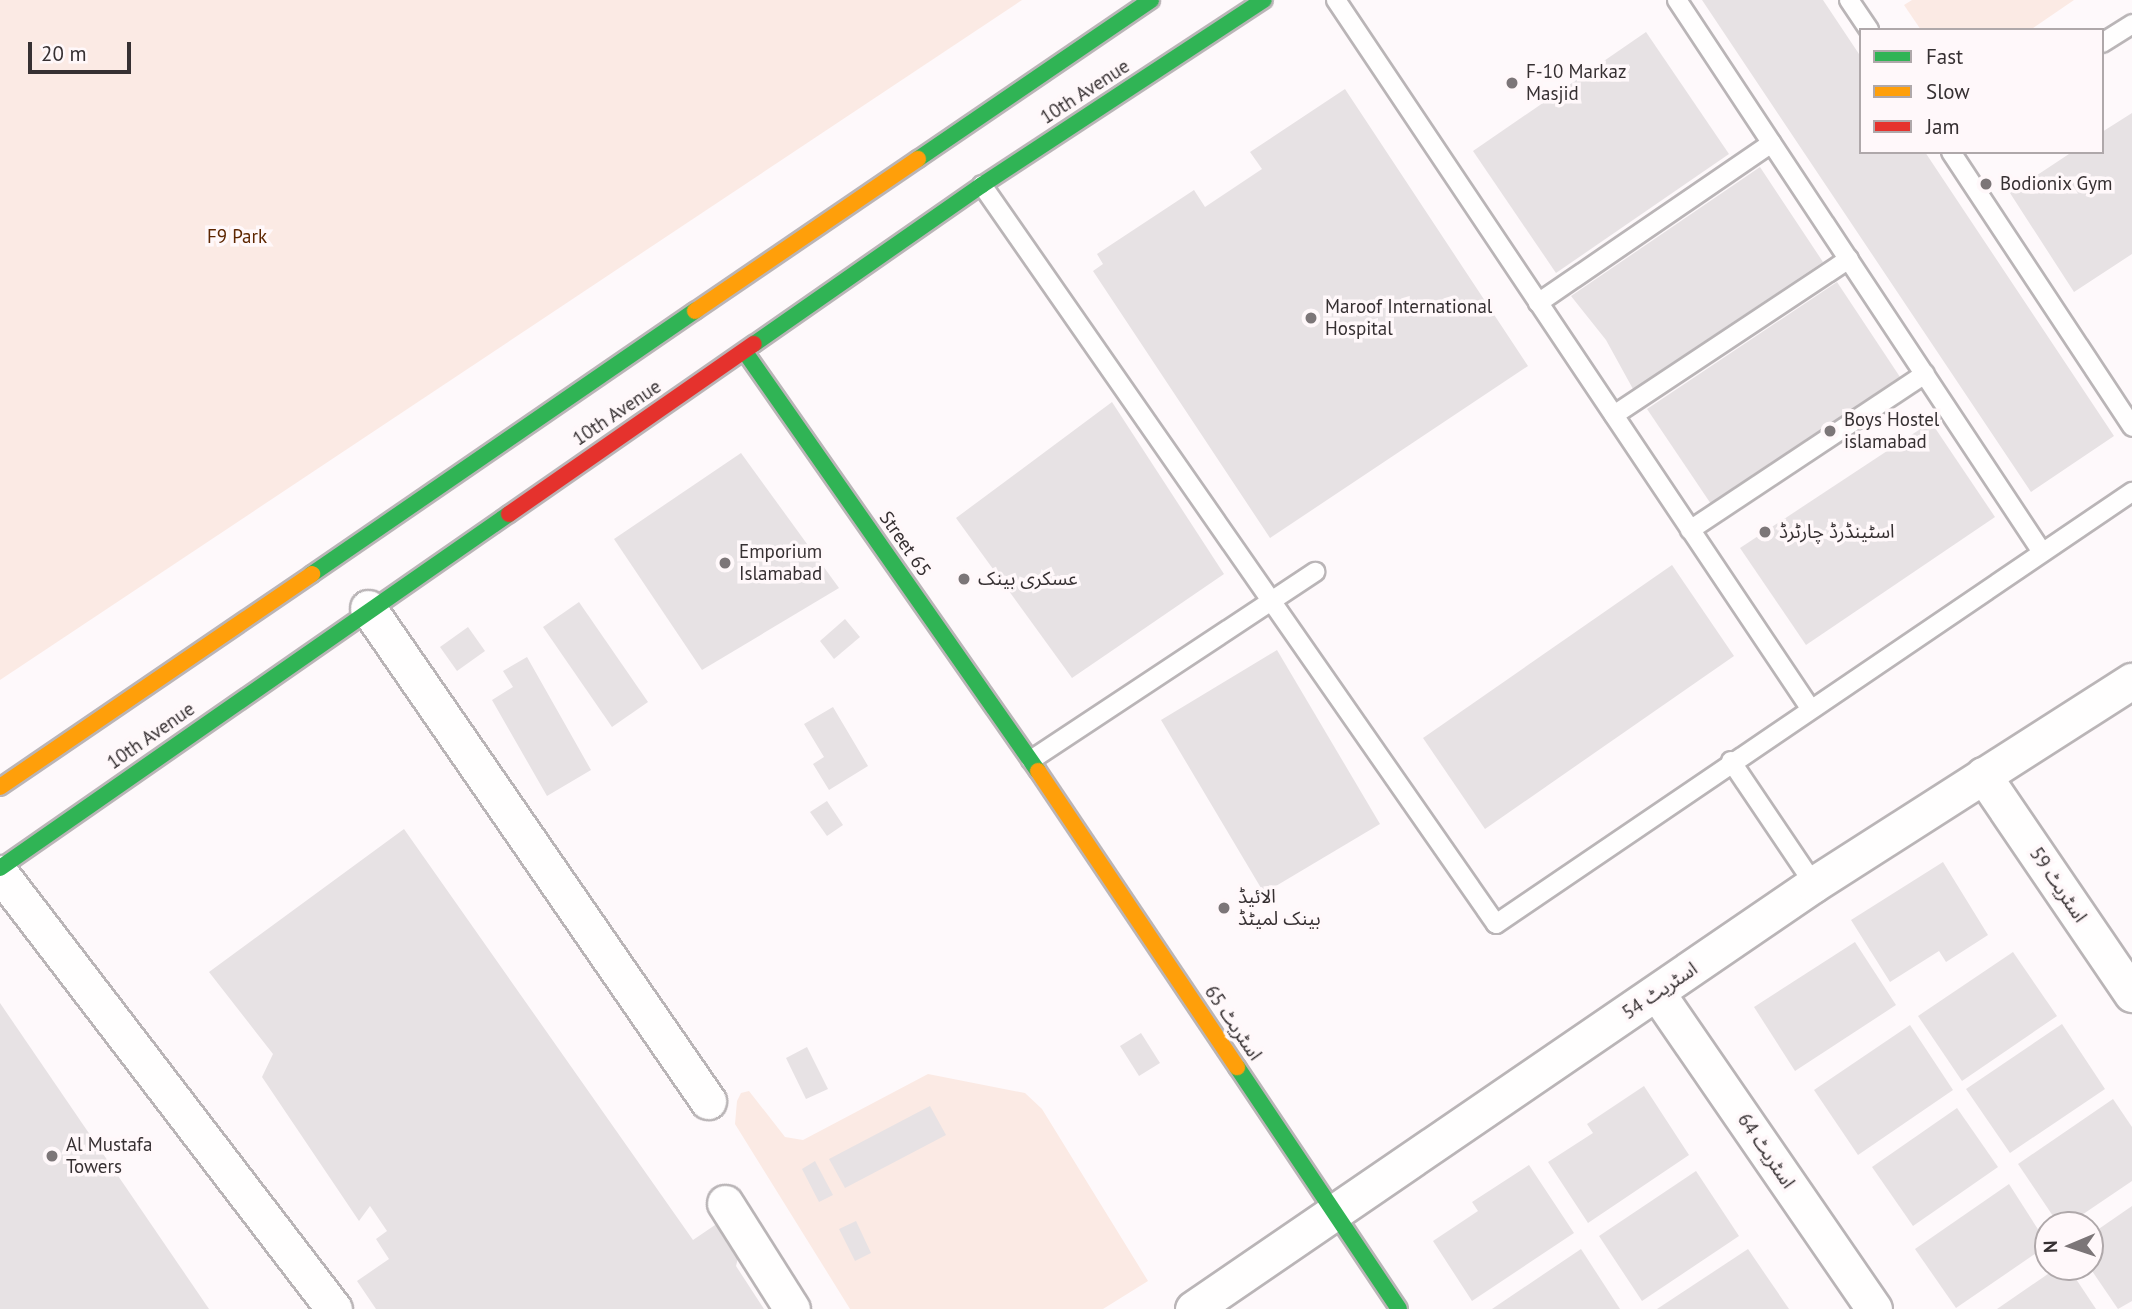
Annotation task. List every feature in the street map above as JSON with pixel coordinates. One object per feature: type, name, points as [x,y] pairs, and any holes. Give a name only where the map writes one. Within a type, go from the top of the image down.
[{"type":"main road","name":"10th Avenue","points":[[0,787],[1089,50],[1152,0]]},
{"type":"main road","name":"10th Avenue","points":[[0,871],[368,608],[745,352],[1117,89],[1264,0]]},
{"type":"main road","name":"Street 65","points":[[745,352],[1031,761]]},
{"type":"main road","name":"اسٹریٹ 65","points":[[1031,761],[1399,1309]]},
{"type":"street","points":[[368,608],[708,1101]]},
{"type":"street","name":"اسٹریٹ 54","points":[[1193,1309],[1814,884],[2132,681]]},
{"type":"street","name":"اسٹریٹ 59","points":[[1983,775],[2132,994]]},
{"type":"street","points":[[0,871],[334,1309]]},
{"type":"street","name":"اسٹریٹ 64","points":[[1657,993],[1874,1309]]},
{"type":"street","points":[[725,1203],[792,1309]]},
{"type":"lane","points":[[1336,0],[1810,708]]},
{"type":"lane","points":[[1677,0],[2042,552]]},
{"type":"lane","points":[[1849,0],[1867,28]]},
{"type":"lane","points":[[2104,42],[2132,23]]},
{"type":"lane","points":[[1538,303],[1772,143]]},
{"type":"lane","points":[[1952,154],[2132,427]]},
{"type":"lane","points":[[982,185],[1496,924],[1731,761],[2132,492]]},
{"type":"lane","points":[[1614,415],[1849,259]]},
{"type":"lane","points":[[1690,530],[1925,374]]},
{"type":"lane","points":[[1031,761],[1315,572]]},
{"type":"lane","points":[[1731,761],[1814,884]]},
{"type":"green space","name":"F9 Park","points":[[0,0],[1022,0],[0,680]]},
{"type":"green space","points":[[1912,0],[2074,0],[2033,28],[1920,28],[1904,5]]},
{"type":"green space","points":[[928,1074],[1025,1093],[1042,1109],[1148,1281],[1103,1309],[850,1309],[735,1124],[737,1101],[741,1093],[749,1091],[785,1137],[803,1140]]},
{"type":"building","points":[[1702,0],[1823,0],[1859,54],[1859,154],[1926,154],[2114,436],[2031,492]]},
{"type":"building","points":[[1646,32],[1729,154],[1556,273],[1473,151]]},
{"type":"building","name":"Maroof International Hospital","points":[[1345,89],[1528,366],[1270,538],[1093,271],[1103,264],[1097,254],[1194,190],[1205,207],[1262,169],[1250,152]]},
{"type":"building","points":[[2132,113],[2132,254],[2074,292],[2010,193],[2069,154],[2104,154],[2104,131]]},
{"type":"building","points":[[1760,167],[1823,262],[1633,389],[1606,340],[1571,296]]},
{"type":"building","points":[[1837,282],[1900,377],[1711,504],[1647,409]]},
{"type":"building","points":[[1112,402],[1224,574],[1072,678],[956,518]]},
{"type":"building","points":[[1931,422],[1995,517],[1806,645],[1740,548]]},
{"type":"building","name":"Emporium Islamabad","points":[[741,453],[839,588],[702,670],[614,539]]},
{"type":"building","points":[[1672,565],[1734,656],[1485,829],[1423,738]]},
{"type":"building","points":[[579,602],[648,702],[612,727],[543,627]]},
{"type":"building","points":[[845,619],[860,637],[834,659],[820,641]]},
{"type":"building","points":[[468,627],[485,651],[457,671],[440,647]]},
{"type":"building","points":[[1277,650],[1380,824],[1264,893],[1161,720]]},
{"type":"building","points":[[527,657],[591,770],[547,796],[492,700],[513,687],[503,671]]},
{"type":"building","points":[[833,707],[868,766],[829,790],[813,764],[824,757],[804,724]]},
{"type":"building","points":[[827,801],[843,825],[827,836],[810,812]]},
{"type":"building","points":[[404,829],[693,1240],[718,1223],[739,1254],[736,1266],[764,1309],[376,1309],[357,1281],[389,1259],[376,1239],[387,1231],[370,1206],[359,1221],[262,1077],[273,1054],[209,972]]},
{"type":"building","points":[[1943,862],[1988,935],[1946,962],[1939,951],[1890,982],[1851,920]]},
{"type":"building","points":[[1855,942],[1896,1005],[1795,1071],[1754,1007]]},
{"type":"building","points":[[2013,952],[2057,1016],[1962,1081],[1918,1016]]},
{"type":"building","name":"Al Mustafa Towers","points":[[0,1003],[209,1309],[0,1309]]},
{"type":"building","points":[[2062,1024],[2105,1089],[2010,1153],[1966,1089]]},
{"type":"building","points":[[1910,1025],[1953,1090],[1858,1155],[1814,1090]]},
{"type":"building","points":[[1141,1033],[1160,1063],[1139,1076],[1120,1046]]},
{"type":"building","points":[[807,1047],[828,1089],[806,1099],[786,1058]]},
{"type":"building","points":[[1644,1086],[1689,1155],[1588,1223],[1548,1162],[1593,1133],[1587,1124]]},
{"type":"building","points":[[2113,1099],[2132,1127],[2132,1181],[2088,1211],[2050,1211],[2018,1164]]},
{"type":"building","points":[[930,1106],[946,1135],[845,1188],[829,1159]]},
{"type":"building","points":[[1957,1108],[1998,1167],[1913,1226],[1872,1167]]},
{"type":"building","points":[[815,1161],[833,1195],[819,1202],[802,1169]]},
{"type":"building","points":[[1529,1165],[1574,1233],[1472,1301],[1433,1241],[1478,1211],[1472,1202]]},
{"type":"building","points":[[1696,1171],[1739,1236],[1642,1301],[1599,1236]]},
{"type":"building","points":[[2009,1184],[2034,1223],[2034,1255],[1956,1308],[1915,1249]]},
{"type":"building","points":[[2132,1206],[2132,1301],[2118,1309],[2099,1281],[2104,1281],[2104,1225]]},
{"type":"building","points":[[856,1221],[871,1253],[855,1261],[839,1229]]},
{"type":"building","points":[[1581,1249],[1620,1309],[1492,1309]]},
{"type":"building","points":[[1748,1249],[1789,1309],[1657,1309]]},
{"type":"building","points":[[2038,1281],[2077,1281],[2096,1309],[1997,1309]]},
{"type":"traffic: fast","points":[[918,159],[1151,0]]},
{"type":"traffic: fast","points":[[754,344],[982,185],[1264,0]]},
{"type":"traffic: fast","points":[[312,574],[695,311]]},
{"type":"traffic: fast","points":[[745,352],[1038,771]]},
{"type":"traffic: fast","points":[[0,868],[509,514]]},
{"type":"traffic: fast","points":[[1237,1067],[1399,1309]]},
{"type":"traffic: slow","points":[[695,311],[918,159]]},
{"type":"traffic: slow","points":[[0,787],[312,574]]},
{"type":"traffic: slow","points":[[1038,771],[1237,1067]]},
{"type":"traffic: jam","points":[[509,514],[754,344]]},
{"type":"place","name":"F-10 Markaz Masjid","points":[[1512,83]]},
{"type":"place","name":"Bodionix Gym","points":[[1986,184]]},
{"type":"place","name":"Maroof International Hospital","points":[[1311,318]]},
{"type":"place","name":"Boys Hostel islamabad","points":[[1830,431]]},
{"type":"place","name":"اسٹینڈرڈ چارٹرڈ","points":[[1765,532]]},
{"type":"place","name":"Emporium Islamabad","points":[[725,563]]},
{"type":"place","name":"عسکری بینک","points":[[964,579]]},
{"type":"place","name":"الائیڈ بینک لمیٹڈ","points":[[1224,908]]},
{"type":"place","name":"Al Mustafa Towers","points":[[52,1156]]}]
